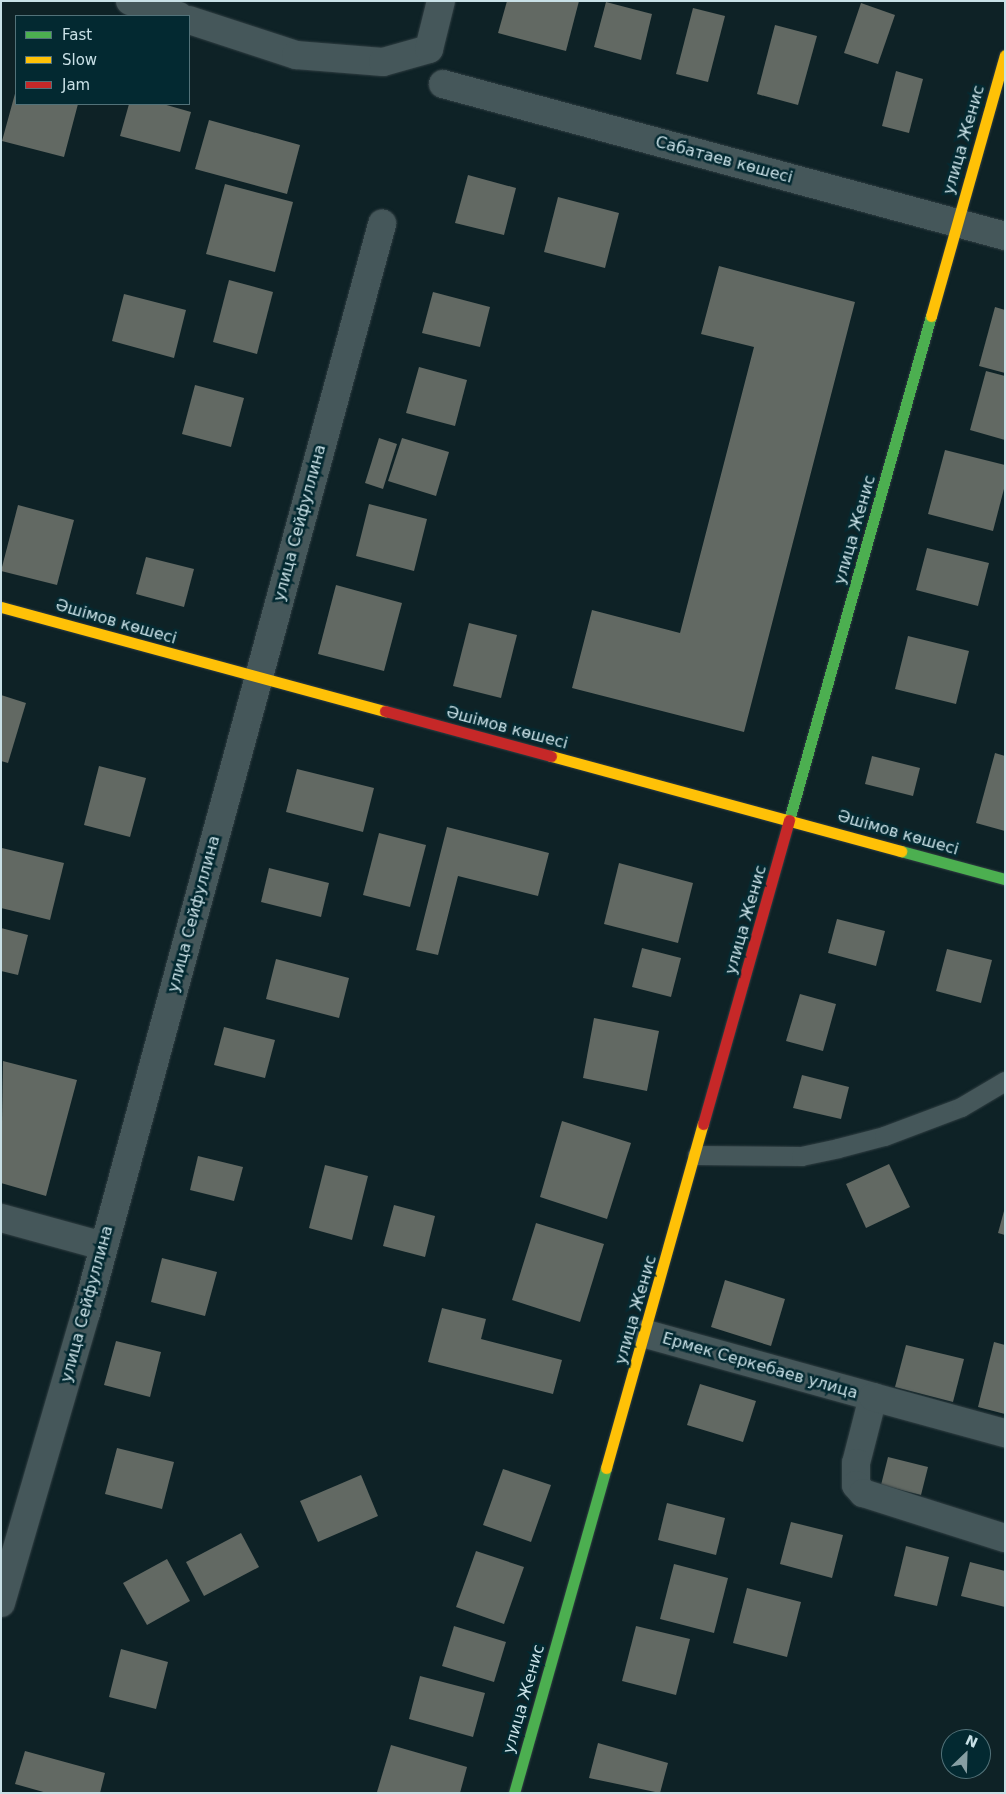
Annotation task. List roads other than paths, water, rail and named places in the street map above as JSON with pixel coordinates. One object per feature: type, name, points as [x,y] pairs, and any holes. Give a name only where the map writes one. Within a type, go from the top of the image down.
[{"type":"street","points":[[130,1],[175,15]]},
{"type":"street","points":[[190,20],[330,61],[383,62],[428,50],[441,1]]},
{"type":"street","name":"улица Женис","points":[[514,1793],[697,1155],[1005,55]]},
{"type":"street","name":"Сабатаев көшесі","points":[[443,84],[1005,236]]},
{"type":"street","name":"улица Сейфуллина","points":[[1,1602],[103,1246],[382,224]]},
{"type":"street","name":"Әшімов көшесі","points":[[1,607],[258,679],[791,820],[1005,879]]},
{"type":"street","points":[[1,1218],[103,1246]]},
{"type":"street","name":"Ермек Серкебаев улица","points":[[646,1334],[1005,1433]]},
{"type":"street","name":"Ермек Серкебаев улица","points":[[874,1397],[856,1463],[856,1485],[863,1493],[1005,1538]]},
{"type":"lane","points":[[697,1155],[801,1156],[838,1148],[884,1136],[961,1107],[1005,1081]]}]
